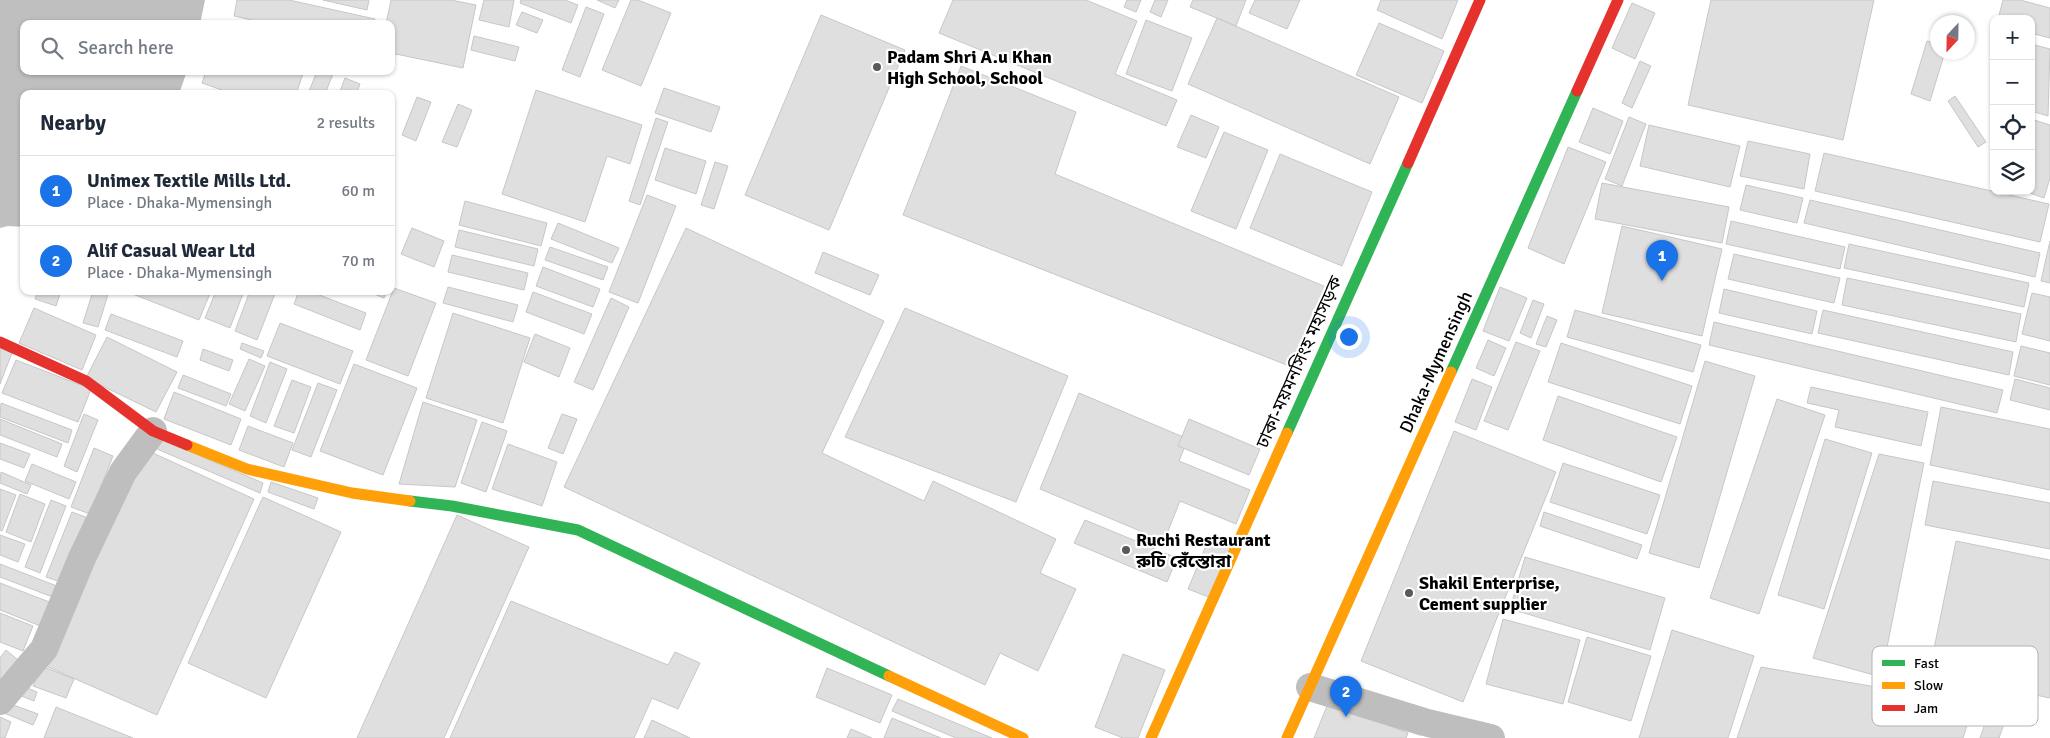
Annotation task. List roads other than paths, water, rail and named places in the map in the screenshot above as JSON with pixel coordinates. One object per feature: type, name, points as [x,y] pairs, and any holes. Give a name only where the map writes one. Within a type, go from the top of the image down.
[{"type":"main road","name":"ঢাকা-ময়মনসিংহ মহাসড়ক","points":[[1151,738],[1480,0]]},
{"type":"main road","name":"Dhaka-Mymensingh","points":[[1287,738],[1618,0]]},
{"type":"main road","points":[[0,342],[86,382],[153,431],[247,469],[352,493],[452,506],[578,530],[1023,738]]},
{"type":"street","points":[[0,701],[44,649],[82,558],[123,472],[153,431]]},
{"type":"street","points":[[1310,687],[1424,722],[1491,738]]},
{"type":"place","name":"Padam Shri A.u Khan High School, School","points":[[877,67]]},
{"type":"place","name":"Unimex Textile Mills Ltd.","points":[[1662,281]]},
{"type":"place","name":"Ruchi Restaurant রুচি রেঁস্তোরা","points":[[1126,550]]},
{"type":"place","name":"Shakil Enterprise, Cement supplier","points":[[1409,593]]},
{"type":"place","name":"Alif Casual Wear Ltd","points":[[1346,717]]}]
